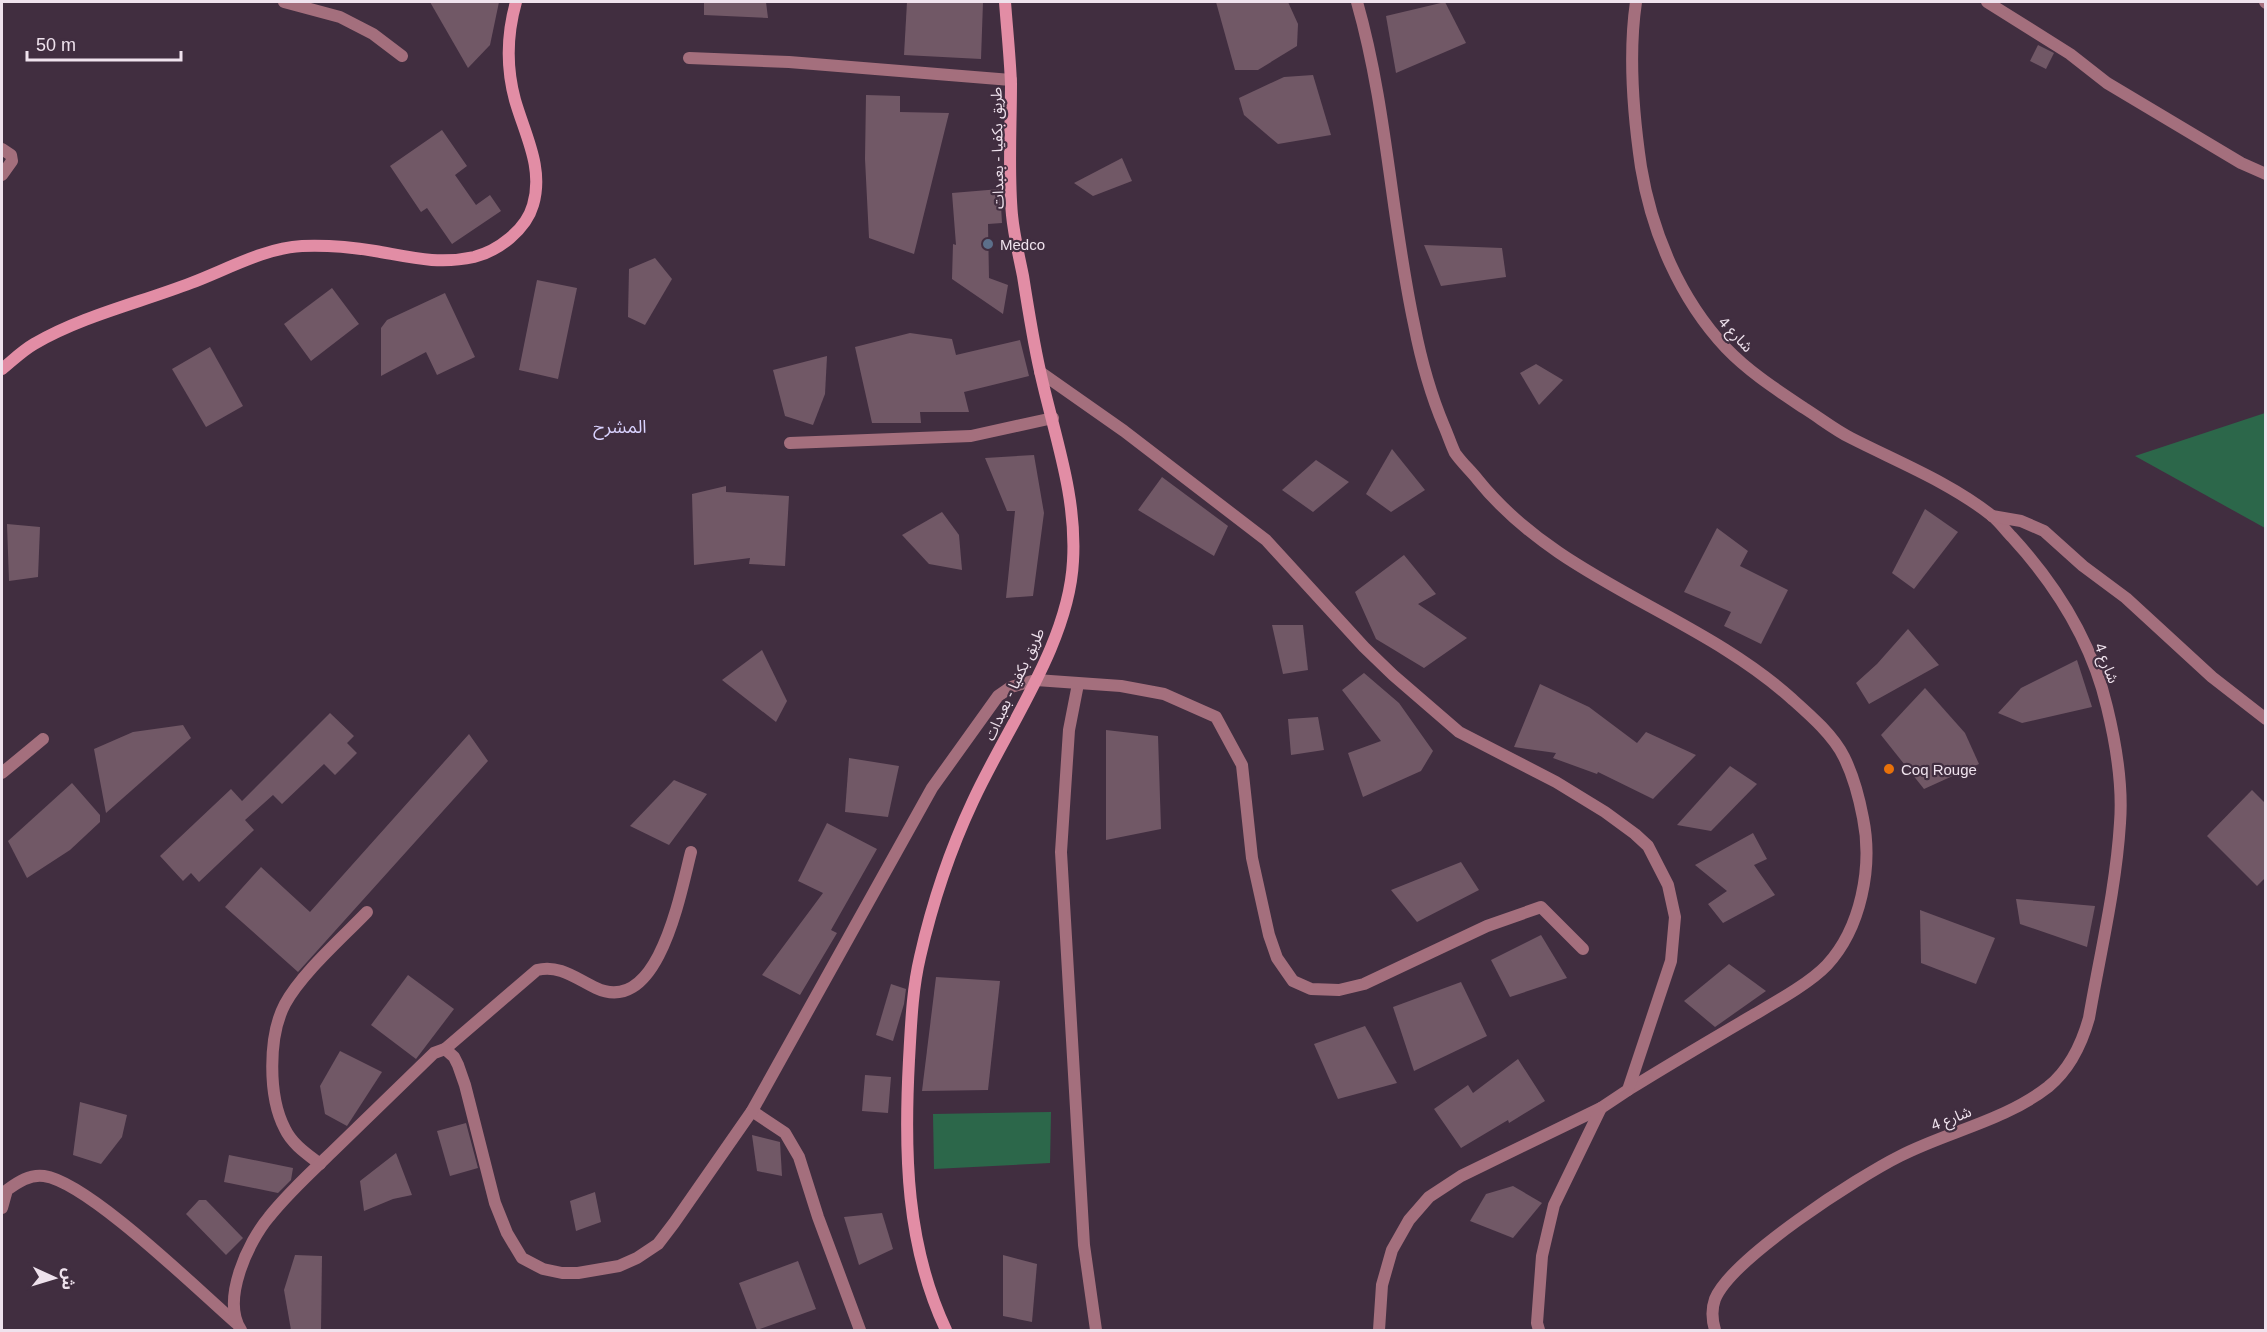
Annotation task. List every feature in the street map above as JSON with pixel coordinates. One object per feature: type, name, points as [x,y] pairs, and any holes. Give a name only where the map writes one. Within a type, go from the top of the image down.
[{"type":"main road","points":[[2,369],[33,345],[71,325],[163,294],[269,253],[300,246],[339,246],[419,260],[446,261],[475,257],[492,250],[525,223],[534,205],[537,173],[530,140],[515,100],[509,70],[510,24],[516,2]]},
{"type":"main road","name":"طريق بكفيا - بعبدات","points":[[946,1330],[929,1288],[915,1235],[907,1176],[906,1115],[912,1006],[919,960],[942,879],[973,802],[1036,680],[1055,636],[1071,589],[1073,560],[1073,519],[1064,462],[1040,372],[1012,214],[1011,80],[1005,2]]},
{"type":"street","points":[[284,2],[340,17],[373,34],[402,56]]},
{"type":"street","points":[[1357,2],[1375,77],[1405,280],[1418,344],[1431,396],[1455,452],[1490,495],[1540,539],[1621,591],[1729,651],[1778,686],[1812,717],[1843,754],[1857,787],[1865,826],[1864,882],[1860,905],[1849,932],[1826,966],[1788,994],[1600,1108],[1461,1176],[1430,1197],[1409,1221],[1392,1251],[1382,1286],[1379,1330]]},
{"type":"street","name":"شارع 4","points":[[1636,2],[1631,65],[1636,137],[1646,191],[1660,240],[1695,310],[1727,349],[1761,380],[1847,436],[1944,485],[1992,516],[2037,564],[2068,611],[2098,677],[2107,706],[2115,747],[2120,822],[2112,885],[2089,1018],[2076,1053],[2050,1086],[2004,1114],[1900,1156],[1837,1193],[1738,1269],[1715,1300],[1712,1315],[1714,1330]]},
{"type":"street","points":[[1987,2],[2070,54],[2107,83],[2241,163],[2265,174]]},
{"type":"street","points":[[689,58],[789,62],[1011,80]]},
{"type":"street","points":[[2,148],[11,155],[12,160],[2,175]]},
{"type":"street","points":[[1040,372],[1124,431],[1266,540],[1364,647],[1459,732],[1556,782],[1605,812],[1648,846],[1668,885],[1675,917],[1671,961],[1628,1090]]},
{"type":"street","points":[[790,443],[971,436],[1053,418]]},
{"type":"street","points":[[1992,516],[2021,521],[2043,531],[2083,566],[2126,598],[2212,677],[2265,719]]},
{"type":"street","points":[[445,1049],[454,1057],[465,1085],[495,1203],[507,1233],[522,1258],[543,1269],[562,1273],[600,1271],[637,1258],[658,1244],[692,1200],[752,1111],[932,788],[998,696],[1011,687],[1036,680],[1121,686],[1164,694],[1216,717],[1242,765],[1252,858],[1269,935],[1277,958],[1286,973],[1299,985],[1324,990],[1351,988],[1364,984],[1487,926],[1541,907],[1582,949]]},
{"type":"street","points":[[1078,684],[1069,730],[1061,852],[1084,1245],[1096,1330]]},
{"type":"street","points":[[2,773],[43,739]]},
{"type":"street","points":[[239,1327],[235,1295],[238,1276],[247,1251],[269,1216],[434,1053],[445,1049],[537,970],[554,968],[599,990],[616,992],[629,991],[642,981],[658,957],[673,920],[691,852]]},
{"type":"street","points":[[320,1164],[301,1150],[285,1130],[277,1110],[271,1060],[285,1005],[309,972],[367,912]]},
{"type":"street","points":[[1539,1330],[1537,1323],[1542,1256],[1554,1205],[1600,1108]]},
{"type":"street","points":[[752,1111],[784,1133],[799,1157],[818,1217],[860,1330]]},
{"type":"street","points":[[2,1208],[7,1190],[26,1178],[38,1176],[60,1180],[116,1219],[239,1327]]},
{"type":"green space","points":[[2265,413],[2265,528],[2135,456]]},
{"type":"green space","points":[[1051,1112],[1050,1163],[934,1169],[933,1114]]},
{"type":"building","points":[[430,2],[499,2],[490,45],[468,68]]},
{"type":"building","points":[[704,2],[766,2],[768,18],[704,15]]},
{"type":"building","points":[[907,2],[983,2],[981,59],[904,55]]},
{"type":"building","points":[[1216,2],[1288,2],[1298,24],[1297,46],[1258,70],[1235,70]]},
{"type":"building","points":[[1445,2],[1466,43],[1396,73],[1386,16]]},
{"type":"building","points":[[2038,45],[2054,53],[2046,69],[2030,61]]},
{"type":"building","points":[[1313,75],[1331,135],[1278,144],[1244,115],[1239,98],[1284,77]]},
{"type":"building","points":[[866,95],[900,96],[900,112],[949,113],[914,254],[869,238],[865,159]]},
{"type":"building","points":[[442,130],[467,166],[455,175],[476,205],[490,195],[501,211],[452,244],[427,208],[421,212],[390,166]]},
{"type":"building","points":[[1122,158],[1132,181],[1093,196],[1074,183]]},
{"type":"building","points":[[1000,189],[1002,223],[988,224],[989,278],[1008,285],[1003,314],[952,279],[953,244],[956,245],[952,193]]},
{"type":"building","points":[[1424,245],[1502,248],[1506,277],[1441,286]]},
{"type":"building","points":[[655,258],[672,279],[645,325],[628,317],[629,269]]},
{"type":"building","points":[[537,280],[577,288],[558,379],[519,370]]},
{"type":"building","points":[[332,288],[359,324],[311,361],[284,324]]},
{"type":"building","points":[[445,293],[475,357],[437,375],[426,352],[381,376],[381,328],[387,320]]},
{"type":"building","points":[[910,333],[952,339],[956,355],[1020,340],[1029,376],[964,392],[969,412],[920,412],[921,423],[872,423],[855,347]]},
{"type":"building","points":[[210,347],[243,406],[206,427],[172,369]]},
{"type":"building","points":[[827,356],[825,394],[813,425],[785,416],[773,370]]},
{"type":"building","points":[[1536,364],[1563,380],[1539,405],[1520,373]]},
{"type":"building","points":[[1392,449],[1425,490],[1391,512],[1366,494]]},
{"type":"building","points":[[1034,455],[1044,513],[1033,596],[1006,598],[1015,511],[1007,511],[985,458]]},
{"type":"building","points":[[1316,460],[1349,482],[1313,512],[1282,490]]},
{"type":"building","points":[[1162,477],[1228,526],[1214,556],[1138,510]]},
{"type":"building","points":[[726,486],[726,492],[789,496],[785,566],[749,564],[750,558],[694,565],[692,494]]},
{"type":"building","points":[[1925,509],[1958,532],[1914,589],[1892,573]]},
{"type":"building","points":[[942,512],[959,535],[962,570],[929,564],[902,535]]},
{"type":"building","points":[[7,524],[40,527],[38,577],[9,581]]},
{"type":"building","points":[[1717,528],[1748,551],[1740,566],[1788,590],[1761,644],[1724,626],[1731,612],[1684,592]]},
{"type":"building","points":[[1404,555],[1436,594],[1418,604],[1467,638],[1424,668],[1376,639],[1355,592]]},
{"type":"building","points":[[1272,625],[1303,625],[1308,670],[1283,674]]},
{"type":"building","points":[[1908,629],[1939,665],[1869,704],[1856,683],[1877,664]]},
{"type":"building","points":[[762,650],[787,701],[776,722],[722,680]]},
{"type":"building","points":[[2077,660],[2092,707],[2022,723],[1998,713],[2021,688]]},
{"type":"building","points":[[1364,673],[1399,703],[1433,751],[1421,771],[1363,797],[1348,753],[1381,741],[1342,690]]},
{"type":"building","points":[[1540,684],[1589,707],[1637,743],[1646,732],[1696,755],[1653,799],[1598,772],[1597,774],[1553,758],[1556,753],[1514,747]]},
{"type":"building","points":[[1925,688],[1965,733],[1979,764],[1924,789],[1881,735]]},
{"type":"building","points":[[330,713],[354,736],[347,743],[357,753],[335,775],[324,764],[282,804],[273,795],[245,820],[254,830],[199,882],[191,873],[183,881],[160,856],[231,789],[242,801]]},
{"type":"building","points":[[1318,717],[1324,750],[1291,755],[1288,719]]},
{"type":"building","points":[[183,725],[191,738],[106,813],[94,749],[133,732]]},
{"type":"building","points":[[1106,730],[1158,736],[1161,829],[1106,840]]},
{"type":"building","points":[[469,734],[488,761],[298,972],[225,907],[261,867],[310,912]]},
{"type":"building","points":[[849,758],[899,766],[888,817],[845,812]]},
{"type":"building","points":[[1730,766],[1757,784],[1711,831],[1677,825]]},
{"type":"building","points":[[674,780],[707,794],[669,845],[630,826]]},
{"type":"building","points":[[72,783],[100,815],[100,822],[70,850],[27,878],[8,841]]},
{"type":"building","points":[[2252,790],[2265,803],[2265,878],[2257,886],[2207,836]]},
{"type":"building","points":[[827,823],[877,849],[831,930],[837,933],[800,995],[762,975],[823,893],[798,881]]},
{"type":"building","points":[[1753,833],[1767,859],[1754,865],[1775,895],[1723,923],[1708,904],[1727,891],[1695,865]]},
{"type":"building","points":[[1461,862],[1479,890],[1417,922],[1391,890]]},
{"type":"building","points":[[2016,899],[2095,906],[2087,947],[2020,924]]},
{"type":"building","points":[[1920,910],[1995,938],[1976,984],[1921,963]]},
{"type":"building","points":[[1541,935],[1567,978],[1510,997],[1491,960]]},
{"type":"building","points":[[1729,964],[1766,991],[1715,1027],[1684,1001]]},
{"type":"building","points":[[408,975],[454,1009],[416,1059],[371,1025]]},
{"type":"building","points":[[936,977],[1000,981],[988,1090],[922,1091]]},
{"type":"building","points":[[1461,982],[1487,1036],[1414,1071],[1393,1007]]},
{"type":"building","points":[[891,984],[906,989],[893,1041],[876,1035]]},
{"type":"building","points":[[1365,1026],[1397,1083],[1338,1099],[1314,1044]]},
{"type":"building","points":[[340,1051],[382,1072],[347,1126],[325,1114],[320,1086]]},
{"type":"building","points":[[1518,1059],[1545,1101],[1461,1148],[1434,1109],[1468,1085],[1473,1093]]},
{"type":"building","points":[[865,1075],[891,1077],[888,1113],[862,1111]]},
{"type":"building","points":[[80,1102],[127,1115],[122,1137],[101,1164],[73,1155]]},
{"type":"building","points":[[466,1123],[478,1168],[450,1176],[437,1131]]},
{"type":"building","points":[[752,1135],[780,1142],[782,1176],[757,1171]]},
{"type":"building","points":[[396,1153],[412,1195],[393,1199],[364,1211],[360,1181]]},
{"type":"building","points":[[229,1155],[293,1168],[291,1180],[278,1193],[224,1182]]},
{"type":"building","points":[[1513,1186],[1542,1203],[1513,1238],[1470,1221],[1486,1194]]},
{"type":"building","points":[[595,1192],[601,1222],[576,1231],[570,1201]]},
{"type":"building","points":[[199,1200],[206,1200],[243,1238],[226,1255],[186,1214]]},
{"type":"building","points":[[882,1213],[893,1249],[859,1265],[844,1217]]},
{"type":"building","points":[[295,1255],[322,1256],[321,1330],[291,1330],[284,1290]]},
{"type":"building","points":[[1003,1255],[1037,1264],[1032,1322],[1003,1316]]},
{"type":"building","points":[[798,1261],[816,1309],[757,1330],[739,1283]]},
{"type":"place","name":"Medco","points":[[988,244]]},
{"type":"place","name":"Coq Rouge","points":[[1889,769]]},
{"type":"district","name":"المشرح","points":[[620,427]]}]
